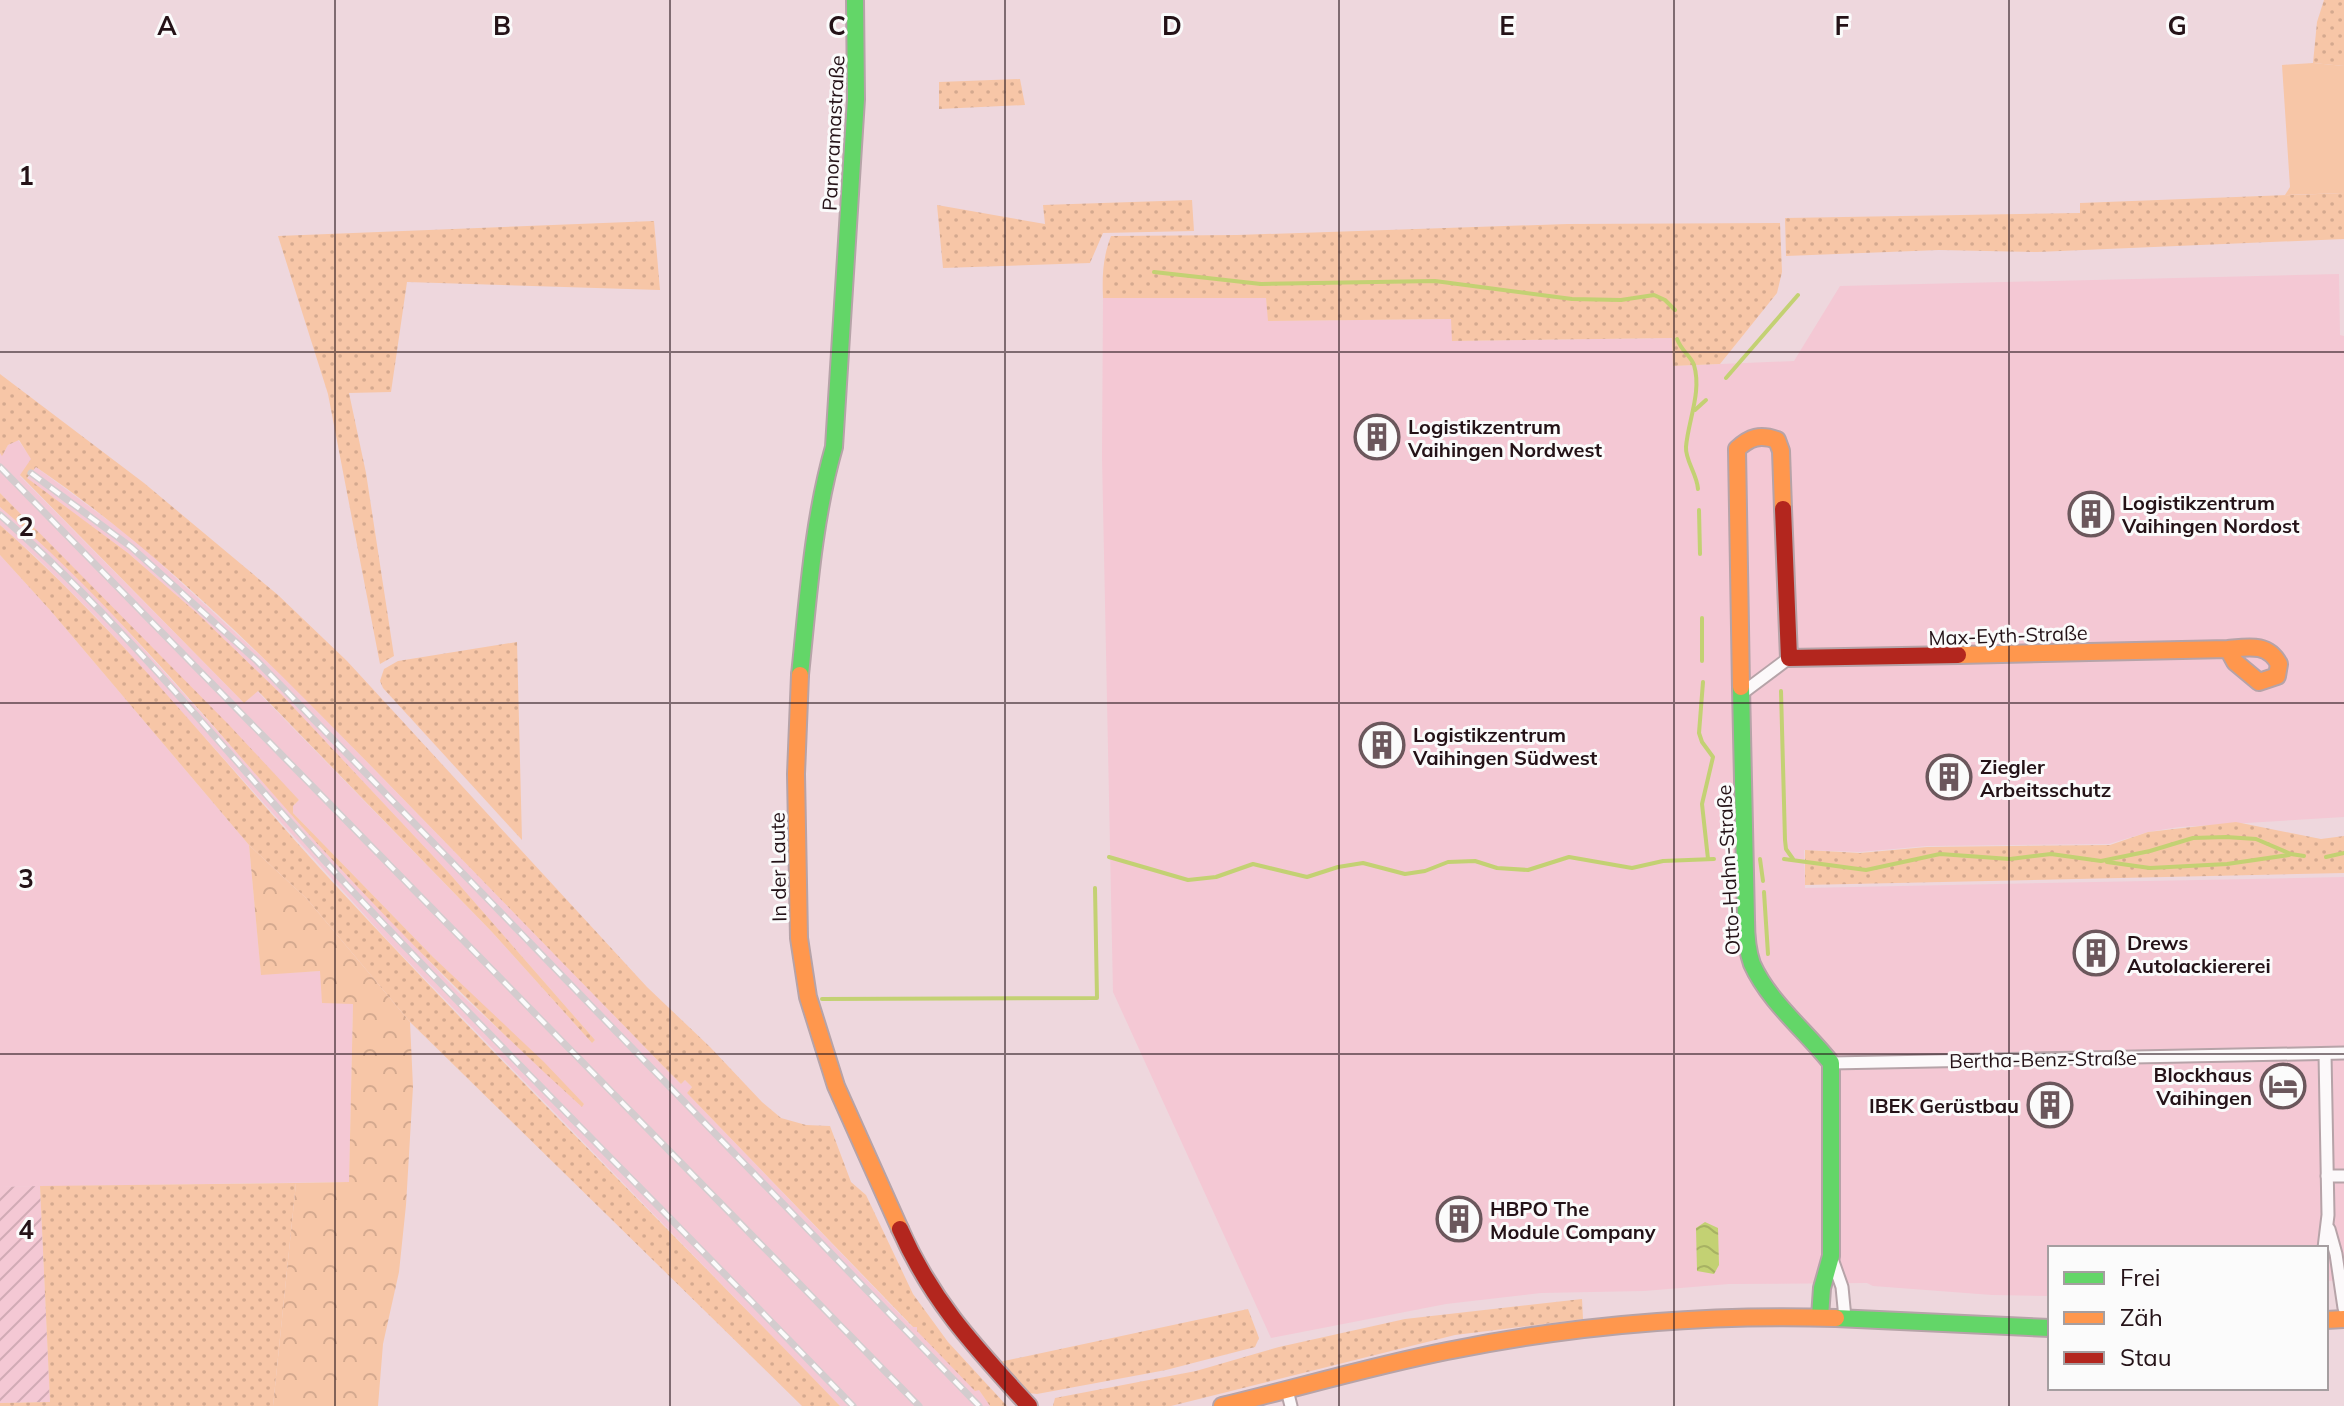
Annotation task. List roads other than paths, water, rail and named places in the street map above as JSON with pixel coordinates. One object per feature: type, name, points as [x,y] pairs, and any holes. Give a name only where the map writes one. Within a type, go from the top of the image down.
[{"type":"street","name":"Panoramastraße","points":[[845,269],[857,73],[855,0]]},
{"type":"street","name":"In der Laute","points":[[845,269],[834,447],[809,587],[800,679],[796,774],[798,909],[808,997],[836,1086],[917,1268],[963,1334],[1029,1406]]},
{"type":"street","name":"Otto-Hahn-Straße","points":[[1789,658],[1781,451],[1777,440],[1762,434],[1749,437],[1737,449],[1735,463],[1749,957],[1759,976],[1831,1063]]},
{"type":"street","name":"Max-Eyth-Straße","points":[[1789,658],[2228,649]]},
{"type":"street","points":[[1741,694],[1789,658]]},
{"type":"street","name":"Bertha-Benz-Straße","points":[[1831,1063],[2344,1053]]},
{"type":"street","points":[[2324,1246],[2328,1225],[2325,1054]]},
{"type":"street","points":[[1820,1317],[1822,1288],[1831,1256],[1831,1063]]},
{"type":"street","points":[[2327,1176],[2344,1176]]},
{"type":"street","points":[[2328,1225],[2344,1308]]},
{"type":"street","points":[[1831,1256],[1842,1287],[1845,1318]]},
{"type":"street","points":[[1222,1406],[1289,1398],[1413,1359],[1541,1335],[1708,1318],[1820,1317],[2048,1328]]},
{"type":"water","points":[[1705,1222],[1718,1228],[1719,1265],[1714,1274],[1697,1271],[1696,1228]]},
{"type":"waterway","points":[[1154,272],[1261,284],[1435,281],[1572,299],[1621,300],[1654,295],[1675,310]]},
{"type":"waterway","points":[[1726,378],[1798,295]]},
{"type":"waterway","points":[[1677,339],[1693,362],[1696,375],[1696,396],[1686,447],[1698,489]]},
{"type":"waterway","points":[[1695,410],[1706,400]]},
{"type":"waterway","points":[[1699,510],[1700,554]]},
{"type":"waterway","points":[[1702,618],[1702,661]]},
{"type":"waterway","points":[[1703,682],[1699,733],[1713,757],[1702,804],[1708,859]]},
{"type":"waterway","points":[[1781,691],[1785,840],[1786,849],[1793,859]]},
{"type":"waterway","points":[[1784,859],[1866,870],[1940,854],[2010,859],[2051,854],[2101,861],[2193,838],[2226,837],[2256,839],[2291,854],[2304,856]]},
{"type":"waterway","points":[[2326,857],[2344,853]]},
{"type":"waterway","points":[[2107,862],[2150,868],[2227,864],[2289,855]]},
{"type":"waterway","points":[[1109,857],[1188,880],[1216,877],[1253,864],[1307,877],[1363,863],[1405,874],[1425,871],[1448,862],[1475,861],[1497,868],[1528,870],[1569,857],[1632,868],[1663,861],[1714,859]]},
{"type":"waterway","points":[[1760,859],[1763,881]]},
{"type":"waterway","points":[[822,999],[1097,998],[1095,888]]},
{"type":"waterway","points":[[1764,892],[1768,954]]},
{"type":"railway","points":[[0,467],[919,1406]]},
{"type":"railway","points":[[31,473],[131,547],[257,661],[979,1406]]},
{"type":"railway","points":[[0,515],[91,601],[343,881],[853,1406]]},
{"type":"place","name":"Logistikzentrum Vaihingen Nordwest","points":[[1377,437]]},
{"type":"place","name":"Logistikzentrum Vaihingen Nordost","points":[[2091,514]]},
{"type":"place","name":"Logistikzentrum Vaihingen Südwest","points":[[1382,745]]},
{"type":"place","name":"Ziegler Arbeitsschutz","points":[[1949,777]]},
{"type":"place","name":"Drews Autolackiererei","points":[[2096,953]]},
{"type":"place","name":"Blockhaus Vaihingen","points":[[2283,1086]]},
{"type":"place","name":"IBEK Gerüstbau","points":[[2050,1105]]},
{"type":"place","name":"HBPO The Module Company","points":[[1459,1219]]}]
